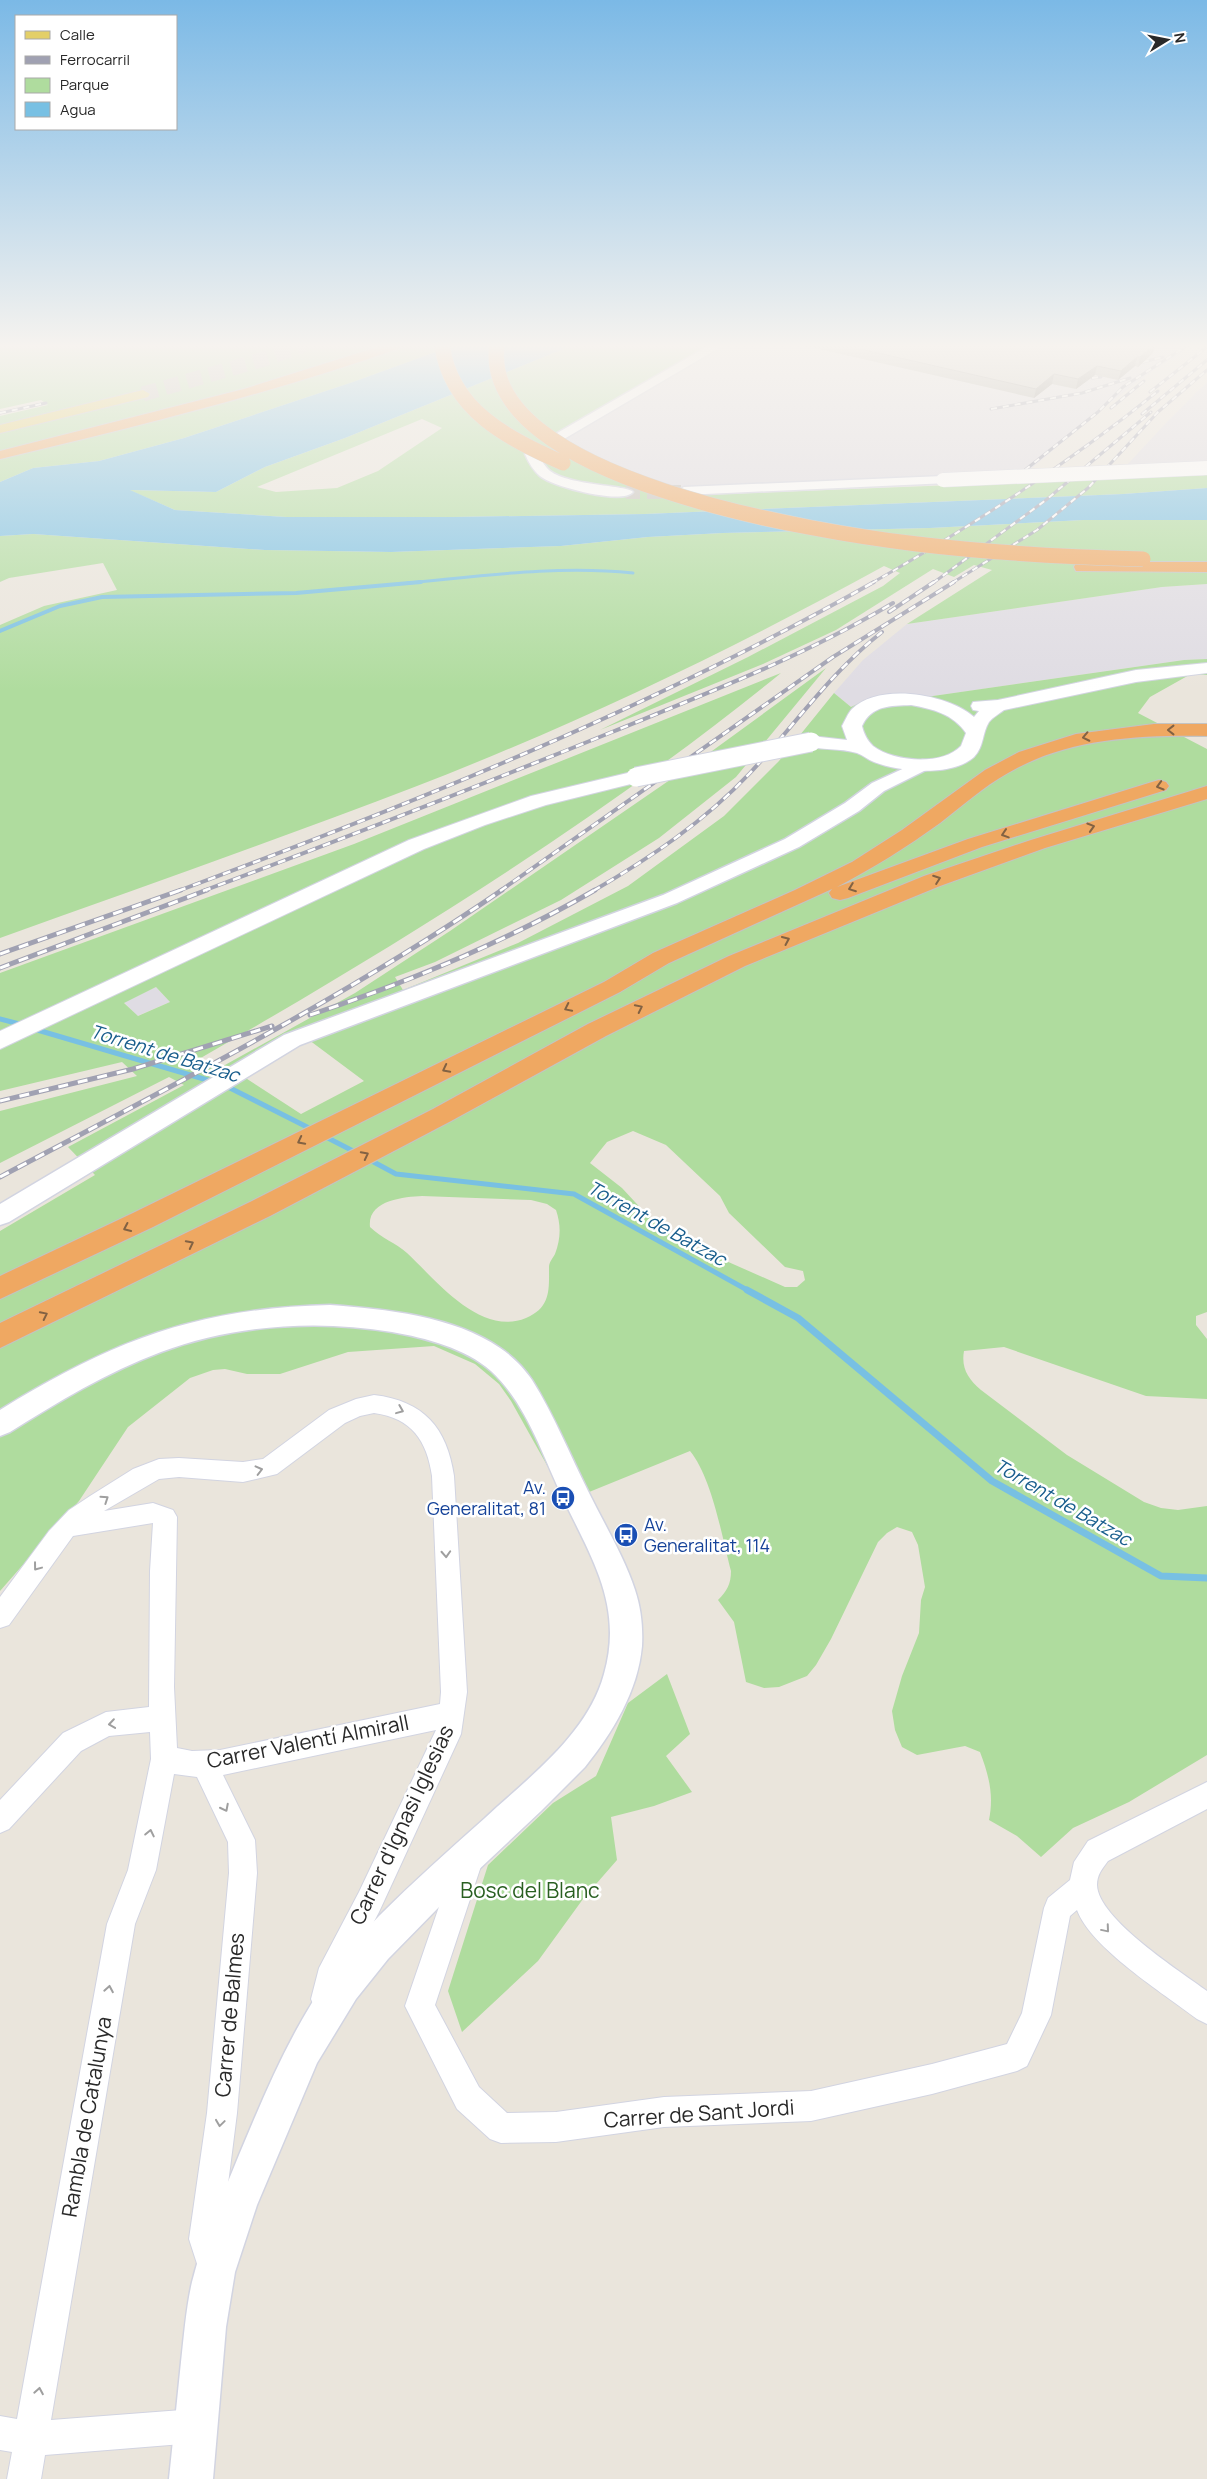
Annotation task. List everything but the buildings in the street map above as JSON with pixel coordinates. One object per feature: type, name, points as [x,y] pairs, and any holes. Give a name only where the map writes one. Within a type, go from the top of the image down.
[{"type":"highway","points":[[559,461],[581,471],[681,505],[776,529],[910,552],[1056,565],[1176,568],[1202,562]]},
{"type":"highway","points":[[590,461],[673,494],[786,522],[888,540],[1038,556],[1202,562]]},
{"type":"highway","points":[[0,1288],[234,1175],[612,987],[659,959],[793,900],[872,859],[911,834],[987,778],[1022,758],[1074,740],[1134,731],[1207,730]]},
{"type":"highway","points":[[612,987],[664,969],[809,905],[920,862],[1085,808],[1207,773]]},
{"type":"highway","points":[[522,1075],[596,1030],[650,1003],[737,961],[849,913],[986,861],[1207,792]]},
{"type":"highway","points":[[0,1336],[260,1209],[522,1075],[765,968],[903,910],[1031,863],[1207,809]]},
{"type":"main road","points":[[869,752],[855,738],[852,726],[858,714],[866,708],[888,701],[914,700],[942,706],[998,706],[1136,676],[1207,668]]},
{"type":"main road","points":[[942,706],[962,716],[975,732]]},
{"type":"main road","points":[[812,742],[835,743],[869,752],[896,762],[922,765],[936,764],[960,757],[974,745],[975,732],[980,722],[987,713],[998,706]]},
{"type":"main road","points":[[7,1038],[385,858],[439,835],[534,801],[636,777],[812,742],[852,726]]},
{"type":"street","points":[[539,461],[537,466],[558,480],[579,487],[626,492]]},
{"type":"street","points":[[684,492],[1207,468]]},
{"type":"street","points":[[869,752],[880,768],[878,787]]},
{"type":"street","points":[[0,1216],[273,1051],[310,1032],[670,899],[720,878],[792,843],[852,807],[878,787],[922,765]]},
{"type":"street","points":[[0,1424],[86,1374],[130,1353],[172,1337],[215,1326],[256,1320],[338,1316],[404,1324],[454,1339],[484,1352],[505,1368],[522,1387],[540,1420],[615,1575],[625,1609],[626,1643],[622,1670],[611,1700],[597,1728],[574,1757],[472,1851],[367,1956],[342,1988],[318,2025],[275,2116],[228,2232],[214,2273],[207,2309],[191,2479]]},
{"type":"street","name":"Carrer d'Ignasi Iglesias","points":[[0,1617],[66,1528],[125,1485],[155,1469],[256,1471],[269,1467],[351,1408],[363,1404],[379,1403],[408,1413],[424,1426],[440,1450],[454,1692],[452,1714],[448,1734],[369,1902],[329,1978],[318,2025]]},
{"type":"street","points":[[66,1528],[153,1513],[165,1517],[162,1571],[161,1718],[164,1759]]},
{"type":"street","name":"Carrer Valentí Almirall","points":[[164,1759],[220,1763],[452,1714]]},
{"type":"street","points":[[0,1820],[72,1742],[106,1724],[161,1718]]},
{"type":"street","name":"Rambla de Catalunya","points":[[24,2479],[15,2436],[121,1924],[142,1870],[164,1759]]},
{"type":"street","name":"Carrer de Balmes","points":[[205,1763],[212,1782],[241,1840],[243,1873],[222,2114],[205,2238],[214,2273]]},
{"type":"street","points":[[1207,1795],[1098,1851],[1084,1872],[1083,1887],[1093,1914],[1112,1936],[1207,2009]]},
{"type":"street","name":"Carrer de Sant Jordi","points":[[472,1851],[420,2006],[468,2098],[501,2128],[556,2127],[664,2112],[811,2106],[932,2079],[1017,2056],[1036,2015],[1058,1908],[1083,1887]]},
{"type":"street","points":[[15,2436],[195,2426]]},
{"type":"shaded area","points":[[606,461],[1041,461],[1018,482],[702,495],[686,493]]},
{"type":"shaded area","points":[[1131,461],[1207,461],[1207,475],[1126,466]]},
{"type":"shaded area","points":[[1207,584],[1207,659],[1184,660],[926,697],[866,699],[851,707],[834,693],[863,660],[907,624],[1162,587]]},
{"type":"shaded area","points":[[156,987],[170,1002],[137,1016],[124,1002]]},
{"type":"green space","points":[[0,461],[100,461],[33,468],[0,482]]},
{"type":"green space","points":[[282,461],[321,461],[257,487],[276,492],[337,488],[378,471],[393,461],[605,461],[630,472],[702,495],[1207,475],[1207,488],[1123,494],[645,514],[453,517],[286,517],[175,510],[129,490],[216,492],[265,467]]},
{"type":"green space","points":[[1083,520],[1207,520],[1207,584],[1162,587],[907,624],[992,570],[974,565],[954,577],[933,569],[836,630],[763,664],[600,730],[748,657],[883,586],[900,573],[884,566],[770,627],[654,684],[477,762],[313,825],[0,938],[0,625],[44,606],[117,590],[103,563],[9,578],[0,582],[0,536],[33,534],[265,550],[391,552],[561,546],[648,537],[723,533],[930,528]]},
{"type":"green space","points":[[1207,659],[1207,675],[1191,674],[1150,697],[1138,713],[1207,749],[1207,1312],[1196,1316],[1196,1325],[1207,1339],[1207,1399],[1146,1396],[1004,1347],[964,1351],[963,1357],[966,1373],[976,1386],[1067,1455],[1144,1502],[1161,1508],[1178,1510],[1207,1506],[1207,1755],[1129,1802],[1073,1828],[1041,1857],[1017,1836],[989,1820],[990,1786],[980,1752],[965,1746],[917,1755],[902,1747],[895,1730],[892,1711],[902,1676],[919,1633],[921,1600],[925,1587],[918,1545],[912,1532],[897,1527],[878,1542],[831,1639],[816,1665],[807,1676],[779,1687],[764,1688],[746,1682],[734,1622],[718,1600],[728,1587],[731,1571],[720,1525],[704,1476],[690,1451],[567,1501],[511,1401],[499,1384],[475,1364],[434,1346],[348,1352],[280,1374],[247,1374],[225,1369],[213,1370],[190,1378],[128,1427],[79,1501],[0,1591],[0,1231],[95,1175],[68,1147],[184,1085],[169,1077],[0,1163],[0,1111],[137,1076],[122,1062],[0,1091],[0,973],[354,844],[781,673],[642,779],[498,878],[350,970],[199,1059],[216,1070],[355,993],[450,931],[712,751],[826,668],[736,777],[659,838],[561,900],[435,962],[395,977],[403,990],[518,943],[628,886],[724,816],[779,761],[834,693],[851,707],[878,698],[897,696],[926,697],[1184,660]],"holes":[[[156,987],[170,1002],[138,1016],[124,1003]],[[309,1040],[364,1081],[301,1114],[244,1077]],[[633,1131],[666,1145],[720,1196],[729,1213],[785,1267],[803,1271],[805,1280],[797,1287],[785,1287],[674,1238],[648,1216],[622,1188],[590,1163],[607,1142]],[[414,1197],[531,1200],[547,1204],[556,1210],[559,1221],[559,1237],[555,1254],[549,1265],[547,1297],[540,1309],[526,1318],[509,1322],[492,1320],[476,1313],[460,1303],[445,1290],[403,1249],[370,1227],[374,1211],[380,1206],[397,1199]]]},
{"type":"green space","name":"Bosc del Blanc","points":[[667,1674],[690,1734],[666,1756],[692,1792],[654,1806],[611,1817],[617,1860],[583,1899],[538,1961],[462,2032],[448,1991],[488,1865],[553,1803],[596,1776],[628,1703]]},
{"type":"water","points":[[99,461],[282,461],[265,467],[216,492],[130,490],[175,510],[286,517],[645,514],[1123,494],[1207,488],[1207,520],[1083,520],[930,528],[723,533],[648,537],[561,546],[391,552],[265,550],[33,534],[0,536],[0,482],[33,468]]},
{"type":"waterway","points":[[407,583],[548,571],[577,570],[633,573]]},
{"type":"waterway","points":[[0,631],[60,606],[102,597],[296,593],[421,582]]},
{"type":"waterway","name":"Torrent de Batzac","points":[[0,1019],[23,1025]]},
{"type":"waterway","name":"Torrent de Batzac","points":[[34,1029],[214,1082]]},
{"type":"waterway","name":"Torrent de Batzac","points":[[226,1086],[313,1130]]},
{"type":"waterway","name":"Torrent de Batzac","points":[[324,1136],[357,1153]]},
{"type":"waterway","name":"Torrent de Batzac","points":[[368,1159],[396,1174],[574,1194],[749,1291]]},
{"type":"waterway","name":"Torrent de Batzac","points":[[747,1290],[798,1318],[992,1481],[1161,1576],[1207,1578]]},
{"type":"tunnel","points":[[626,492],[681,492]]},
{"type":"railway","points":[[1025,470],[1037,461]]},
{"type":"railway","points":[[872,583],[983,516],[1066,461]]},
{"type":"railway","points":[[933,583],[1046,500],[1093,461]]},
{"type":"railway","points":[[952,583],[1037,530],[1088,488],[1113,461]]},
{"type":"railway","points":[[178,891],[444,788],[532,750],[705,671],[790,628],[874,582]]},
{"type":"railway","points":[[889,612],[934,582]]},
{"type":"railway","points":[[500,891],[833,657],[954,582]]},
{"type":"railway","points":[[203,891],[459,793],[720,688],[825,640],[893,603]]},
{"type":"railway","points":[[593,891],[635,866],[676,838],[732,791],[829,682],[882,632]]},
{"type":"railway","points":[[0,954],[181,890]]},
{"type":"railway","points":[[0,968],[207,890]]},
{"type":"railway","points":[[0,1177],[255,1041],[318,1005],[442,930],[502,890]]},
{"type":"railway","points":[[310,1015],[384,989],[456,960],[526,927],[595,890]]},
{"type":"railway","points":[[0,1101],[133,1069],[272,1026]]},
{"type":"place","name":"Av. Generalitat, 81","points":[[563,1498]]},
{"type":"place","name":"Av. Generalitat, 114","points":[[626,1535]]}]
